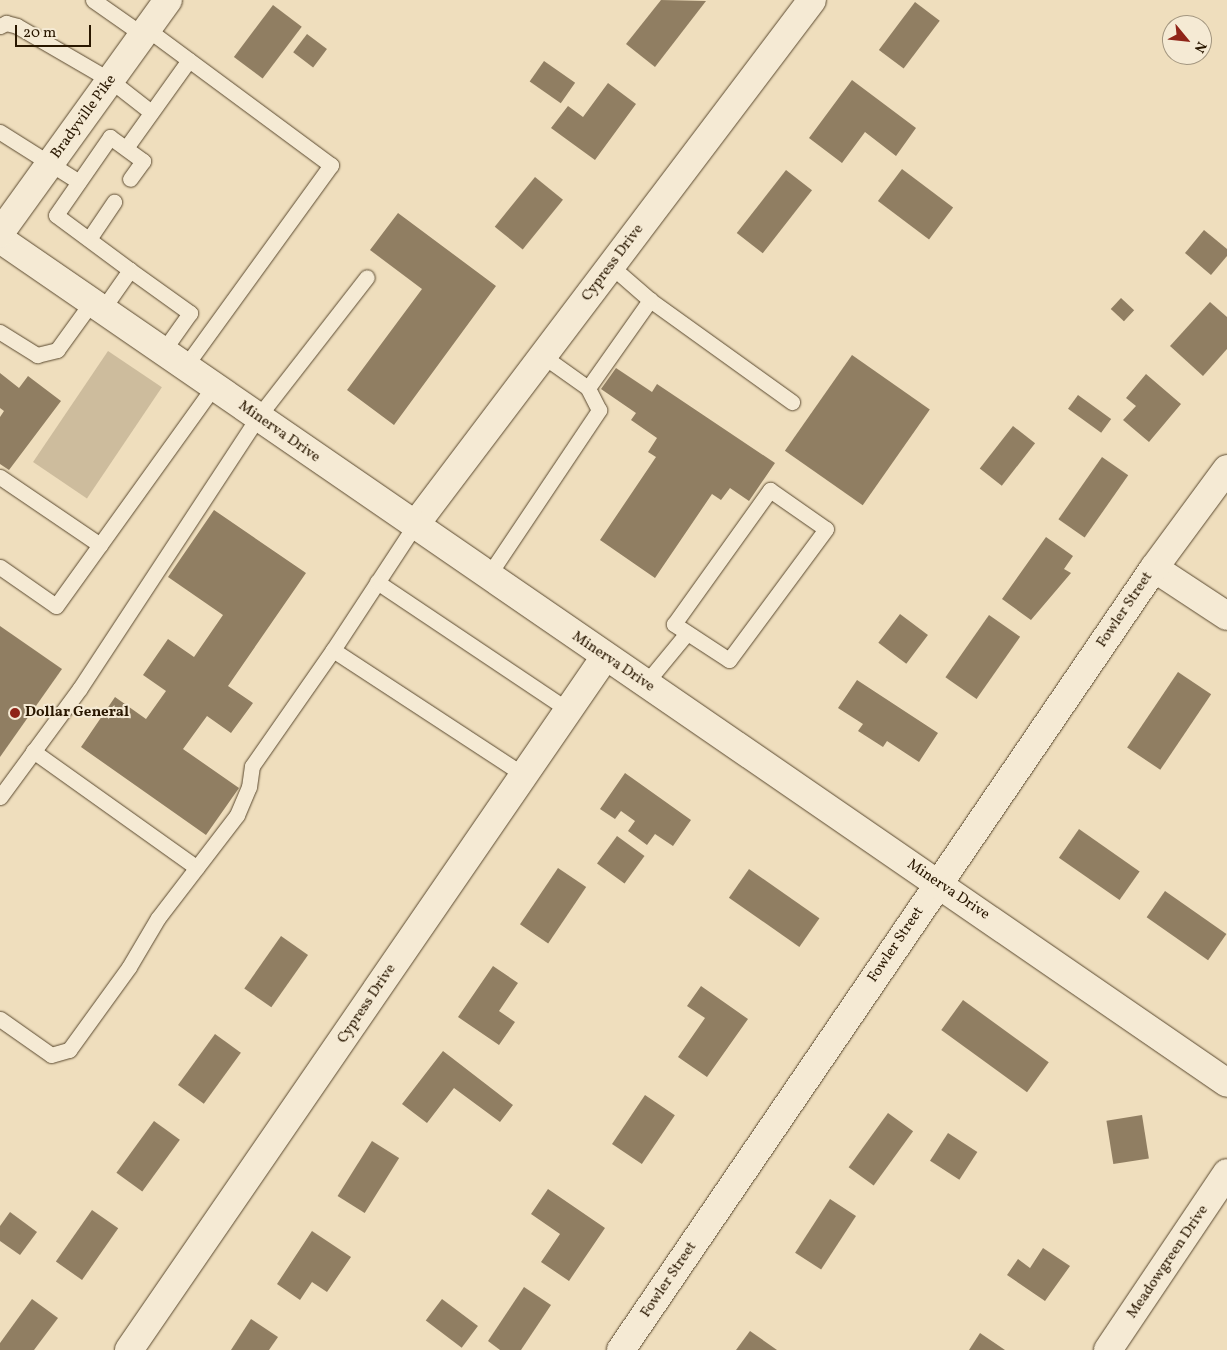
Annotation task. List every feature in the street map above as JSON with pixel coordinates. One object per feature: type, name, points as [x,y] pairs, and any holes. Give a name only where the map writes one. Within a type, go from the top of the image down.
[{"type":"street","name":"Bradyville Pike","points":[[0,233],[168,0]]},
{"type":"street","name":"Cypress Drive","points":[[415,525],[812,0]]},
{"type":"street","name":"Minerva Drive","points":[[0,239],[605,657],[938,883],[1227,1083]]},
{"type":"street","name":"Fowler Street","points":[[621,1350],[1154,568],[1227,469]]},
{"type":"street","points":[[1154,568],[1227,616]]},
{"type":"street","name":"Cypress Drive","points":[[129,1350],[605,657]]},
{"type":"street","name":"Meadowgreen Drive","points":[[1108,1350],[1227,1173]]},
{"type":"lane","points":[[93,0],[189,60],[331,165],[185,367]]},
{"type":"lane","points":[[0,26],[6,23],[17,26],[110,80],[151,112]]},
{"type":"lane","points":[[126,148],[189,60]]},
{"type":"lane","points":[[0,132],[79,182]]},
{"type":"lane","points":[[130,179],[143,161],[110,137],[56,215],[190,313],[162,351]]},
{"type":"lane","points":[[88,239],[114,202]]},
{"type":"lane","points":[[611,266],[650,300],[792,402]]},
{"type":"lane","points":[[0,332],[37,355],[57,350],[130,270]]},
{"type":"lane","points":[[0,797],[80,688],[258,417],[367,277]]},
{"type":"lane","points":[[588,388],[650,300]]},
{"type":"lane","points":[[488,576],[599,410],[588,388],[543,356]]},
{"type":"lane","points":[[0,567],[56,606],[214,386]]},
{"type":"lane","points":[[0,477],[100,545]]},
{"type":"lane","points":[[770,490],[826,529],[729,660],[687,633],[674,624],[770,490]]},
{"type":"lane","points":[[0,1019],[51,1056],[69,1050],[196,868],[237,816],[249,787],[252,766],[333,650],[415,525]]},
{"type":"lane","points":[[378,582],[568,710]]},
{"type":"lane","points":[[645,684],[687,633]]},
{"type":"lane","points":[[333,650],[524,775]]},
{"type":"lane","points":[[33,751],[196,868]]},
{"type":"shaded area","points":[[108,351],[162,387],[87,498],[33,462]]},
{"type":"building","points":[[661,0],[706,1],[655,67],[626,44]]},
{"type":"building","points":[[915,2],[940,21],[904,69],[879,50]]},
{"type":"building","points":[[273,5],[302,27],[263,79],[234,57]]},
{"type":"building","points":[[307,34],[327,49],[313,67],[293,52]]},
{"type":"building","points":[[544,61],[575,83],[561,103],[530,81]]},
{"type":"building","points":[[852,80],[916,128],[896,156],[865,132],[842,163],[809,138]]},
{"type":"building","points":[[608,83],[636,104],[595,160],[551,128],[568,106],[583,117]]},
{"type":"building","points":[[902,169],[953,208],[929,239],[878,201]]},
{"type":"building","points":[[786,170],[812,190],[763,253],[737,233]]},
{"type":"building","points":[[535,177],[563,200],[523,249],[495,227]]},
{"type":"building","points":[[398,213],[496,286],[394,425],[347,390],[422,289],[370,250]]},
{"type":"building","points":[[1204,230],[1227,249],[1227,256],[1211,275],[1185,253]]},
{"type":"building","points":[[1121,298],[1134,310],[1124,321],[1111,309]]},
{"type":"building","points":[[1210,302],[1227,317],[1227,349],[1203,376],[1170,346]]},
{"type":"building","points":[[852,355],[930,409],[863,505],[785,451]]},
{"type":"building","points":[[616,368],[652,392],[657,384],[775,463],[749,501],[730,488],[721,500],[712,494],[655,578],[600,540],[656,457],[648,452],[657,438],[631,420],[636,413],[601,389]]},
{"type":"building","points":[[0,373],[19,388],[28,376],[61,401],[9,470],[0,464],[0,417],[4,411],[0,408]]},
{"type":"building","points":[[1146,374],[1181,404],[1149,442],[1123,420],[1136,406],[1126,398]]},
{"type":"building","points":[[1078,395],[1111,419],[1101,433],[1068,409]]},
{"type":"building","points":[[1013,426],[1035,443],[1002,486],[980,469]]},
{"type":"building","points":[[1102,457],[1128,475],[1085,538],[1058,519]]},
{"type":"building","points":[[214,510],[306,573],[228,686],[253,703],[231,733],[207,716],[183,749],[239,788],[206,835],[81,747],[115,697],[146,719],[166,691],[143,675],[168,639],[194,657],[223,615],[168,577]]},
{"type":"building","points":[[1046,537],[1073,556],[1064,569],[1071,573],[1031,620],[1002,599]]},
{"type":"building","points":[[900,614],[928,635],[906,664],[878,643]]},
{"type":"building","points":[[989,615],[1020,637],[977,699],[945,677]]},
{"type":"building","name":"Dollar General","points":[[0,626],[62,669],[0,757]]},
{"type":"building","points":[[1178,672],[1211,694],[1160,770],[1127,747]]},
{"type":"building","points":[[857,680],[938,733],[919,762],[887,741],[883,747],[858,731],[863,724],[838,708]]},
{"type":"building","points":[[625,773],[691,820],[673,846],[655,834],[647,845],[628,831],[635,821],[621,811],[615,819],[600,809]]},
{"type":"building","points":[[1079,829],[1140,871],[1120,900],[1059,858]]},
{"type":"building","points":[[617,836],[645,856],[625,883],[597,864]]},
{"type":"building","points":[[558,868],[586,887],[548,943],[520,924]]},
{"type":"building","points":[[749,869],[819,918],[799,947],[729,898]]},
{"type":"building","points":[[1165,891],[1226,934],[1208,960],[1147,917]]},
{"type":"building","points":[[281,936],[308,955],[271,1007],[244,988]]},
{"type":"building","points":[[493,966],[518,983],[499,1011],[515,1022],[499,1045],[458,1017]]},
{"type":"building","points":[[701,986],[748,1019],[707,1077],[678,1057],[705,1018],[687,1006]]},
{"type":"building","points":[[963,1000],[1049,1062],[1027,1092],[941,1030]]},
{"type":"building","points":[[215,1034],[241,1053],[204,1104],[178,1085]]},
{"type":"building","points":[[443,1051],[513,1105],[500,1122],[454,1088],[427,1123],[402,1104]]},
{"type":"building","points":[[645,1095],[675,1115],[642,1164],[612,1144]]},
{"type":"building","points":[[888,1113],[913,1131],[874,1185],[849,1167]]},
{"type":"building","points":[[1142,1115],[1149,1158],[1113,1164],[1106,1121]]},
{"type":"building","points":[[154,1121],[180,1140],[142,1192],[116,1173]]},
{"type":"building","points":[[948,1133],[977,1152],[959,1180],[930,1161]]},
{"type":"building","points":[[372,1141],[399,1158],[365,1213],[338,1196]]},
{"type":"building","points":[[548,1189],[605,1228],[569,1281],[541,1262],[560,1234],[531,1214]]},
{"type":"building","points":[[830,1199],[856,1216],[821,1270],[795,1253]]},
{"type":"building","points":[[92,1210],[118,1228],[82,1280],[56,1262]]},
{"type":"building","points":[[10,1212],[37,1232],[20,1255],[0,1241],[0,1226]]},
{"type":"building","points":[[312,1231],[351,1257],[327,1292],[312,1282],[300,1300],[277,1284]]},
{"type":"building","points":[[1043,1248],[1070,1266],[1045,1301],[1007,1275],[1018,1259],[1030,1268]]},
{"type":"building","points":[[524,1287],[551,1305],[521,1350],[500,1350],[488,1341]]},
{"type":"building","points":[[32,1299],[58,1318],[34,1350],[0,1350],[0,1343]]},
{"type":"building","points":[[442,1299],[478,1326],[462,1348],[426,1321]]},
{"type":"building","points":[[251,1319],[278,1337],[269,1350],[231,1350]]},
{"type":"building","points":[[750,1331],[777,1350],[736,1350]]},
{"type":"building","points":[[980,1333],[1005,1350],[969,1350]]},
{"type":"place","name":"Dollar General","points":[[15,713]]}]
